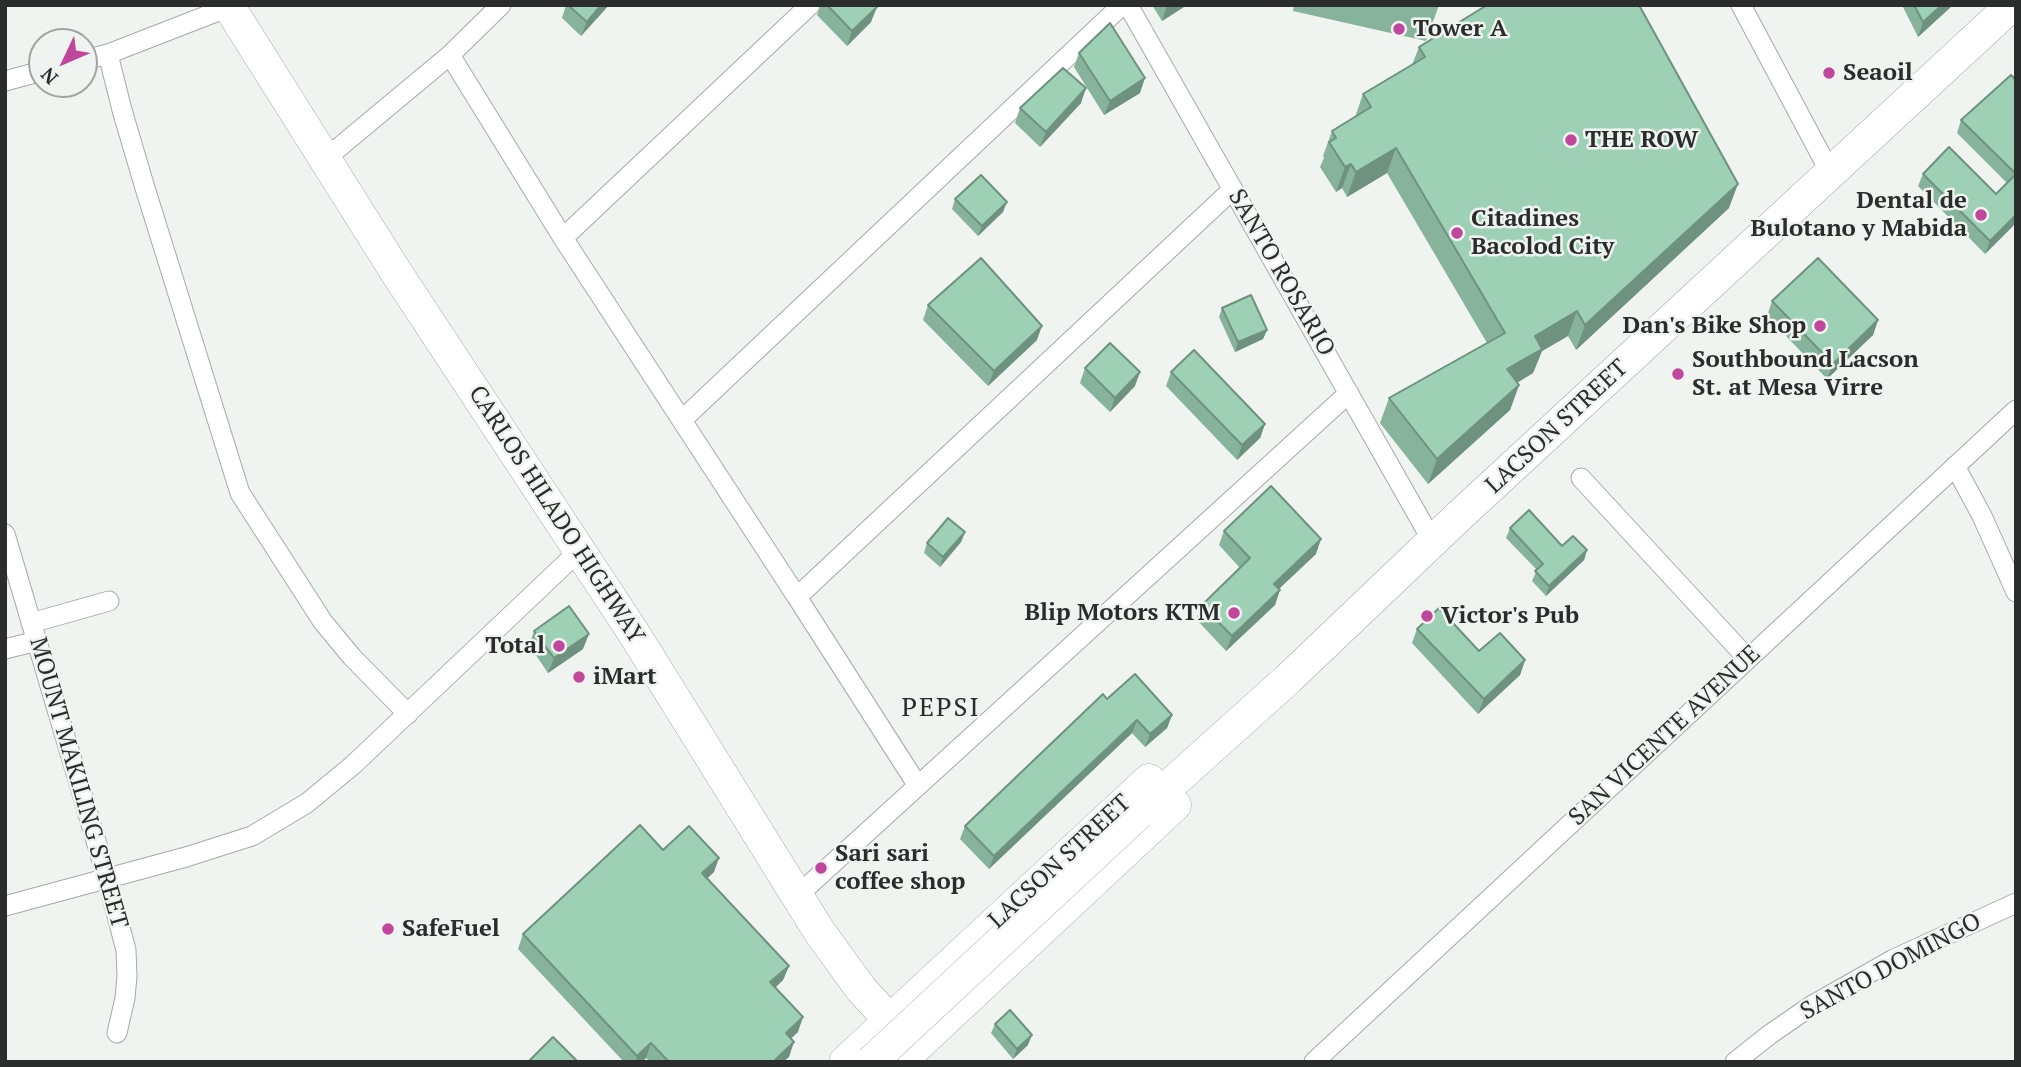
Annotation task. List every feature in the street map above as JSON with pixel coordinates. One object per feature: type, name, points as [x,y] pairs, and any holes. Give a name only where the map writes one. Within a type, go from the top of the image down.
[{"type":"main road","name":"LACSON STREET","points":[[871,1062],[1288,679],[2012,5]]},
{"type":"main road","name":"CARLOS HILADO HIGHWAY","points":[[228,6],[688,718],[837,959],[890,1020],[907,1055]]},
{"type":"main road","name":"LACSON STREET","points":[[845,1062],[1200,733],[1288,679]]},
{"type":"main road","name":"LACSON STREET","points":[[907,1055],[1225,760],[1288,679]]},
{"type":"street","points":[[325,159],[450,55],[501,5]]},
{"type":"street","points":[[563,238],[810,5]]},
{"type":"street","points":[[683,418],[1122,5]]},
{"type":"street","name":"SANTO ROSARIO","points":[[1128,5],[1433,542]]},
{"type":"street","points":[[1741,5],[1830,172]]},
{"type":"street","points":[[98,56],[228,6]]},
{"type":"street","points":[[108,54],[145,188],[240,493],[323,622],[352,657],[408,713]]},
{"type":"street","points":[[450,55],[563,238],[683,418],[918,786]]},
{"type":"street","points":[[5,81],[28,75]]},
{"type":"street","points":[[797,597],[1233,189]]},
{"type":"street","points":[[797,896],[1349,393]]},
{"type":"street","name":"SAN VICENTE AVENUE","points":[[1314,1062],[2016,410]]},
{"type":"street","points":[[1955,466],[1982,516],[2016,592]]},
{"type":"street","points":[[1581,478],[1748,659]]},
{"type":"street","name":"MOUNT MAKILING STREET","points":[[5,534],[126,950],[126,987],[117,1033]]},
{"type":"street","points":[[5,906],[186,857],[252,836],[307,803],[353,765],[580,550]]},
{"type":"street","points":[[5,649],[34,632],[109,601]]},
{"type":"street","name":"SANTO DOMINGO","points":[[1735,1062],[1811,1006],[1894,960],[2016,902]]},
{"type":"building","points":[[568,5],[601,5],[587,22]]},
{"type":"building","points":[[827,5],[875,5],[877,7],[852,31]]},
{"type":"building","name":"THE ROW","points":[[1487,5],[1639,5],[1738,184],[1585,325],[1577,311],[1535,336],[1542,349],[1507,369],[1519,385],[1437,459],[1389,398],[1505,333],[1396,148],[1356,172],[1351,164],[1345,167],[1329,142],[1336,138],[1332,131],[1371,107],[1363,94],[1425,57],[1419,47]]},
{"type":"building","points":[[1914,5],[1942,5],[1923,22]]},
{"type":"building","points":[[1110,23],[1145,78],[1110,101],[1079,53]]},
{"type":"building","points":[[1063,68],[1086,88],[1046,132],[1020,108]]},
{"type":"building","points":[[2011,75],[2016,80],[2016,174],[1961,120]]},
{"type":"building","name":"Dental de Bulotano y Mabida","points":[[1949,147],[1996,194],[2016,174],[2016,215],[1990,241],[1923,174]]},
{"type":"building","points":[[981,175],[1007,202],[982,226],[955,199]]},
{"type":"building","points":[[981,258],[1042,326],[994,371],[928,305]]},
{"type":"building","name":"Dan's Bike Shop","points":[[1818,258],[1878,320],[1833,364],[1772,301]]},
{"type":"building","points":[[1251,295],[1267,330],[1238,342],[1222,308]]},
{"type":"building","points":[[1110,343],[1140,372],[1115,398],[1085,368]]},
{"type":"building","points":[[1194,350],[1265,424],[1242,445],[1171,372]]},
{"type":"building","points":[[1271,486],[1321,539],[1274,584],[1280,590],[1232,636],[1202,605],[1250,558],[1224,531]]},
{"type":"building","points":[[1529,510],[1562,546],[1573,536],[1587,550],[1549,586],[1535,571],[1543,564],[1510,528]]},
{"type":"building","points":[[948,518],[965,532],[943,557],[927,543]]},
{"type":"building","points":[[569,606],[589,634],[554,658],[534,631]]},
{"type":"building","points":[[1439,608],[1479,651],[1500,633],[1525,660],[1484,699],[1417,629]]},
{"type":"building","points":[[1135,674],[1172,715],[1150,734],[1137,720],[994,856],[965,826],[1103,694],[1107,699]]},
{"type":"building","points":[[640,825],[663,850],[689,826],[719,858],[702,873],[789,966],[770,982],[803,1017],[786,1033],[794,1042],[773,1062],[669,1062],[651,1043],[637,1056],[523,934]]},
{"type":"building","points":[[1010,1010],[1032,1035],[1017,1049],[995,1024]]},
{"type":"building","points":[[553,1037],[578,1062],[528,1062]]},
{"type":"place","name":"Tower A","points":[[1399,29]]},
{"type":"place","name":"Seaoil","points":[[1829,73]]},
{"type":"place","name":"THE ROW","points":[[1571,140]]},
{"type":"place","name":"Dental de Bulotano y Mabida","points":[[1981,215]]},
{"type":"place","name":"Citadines Bacolod City","points":[[1457,233]]},
{"type":"place","name":"Dan's Bike Shop","points":[[1820,326]]},
{"type":"place","name":"Southbound Lacson St. at Mesa Virre","points":[[1678,374]]},
{"type":"place","name":"Blip Motors KTM","points":[[1234,613]]},
{"type":"place","name":"Victor's Pub","points":[[1427,616]]},
{"type":"place","name":"Total","points":[[559,646]]},
{"type":"place","name":"iMart","points":[[579,677]]},
{"type":"place","name":"Sari sari coffee shop","points":[[821,868]]},
{"type":"place","name":"SafeFuel","points":[[388,929]]},
{"type":"district","name":"PEPSI","points":[[941,709]]}]
